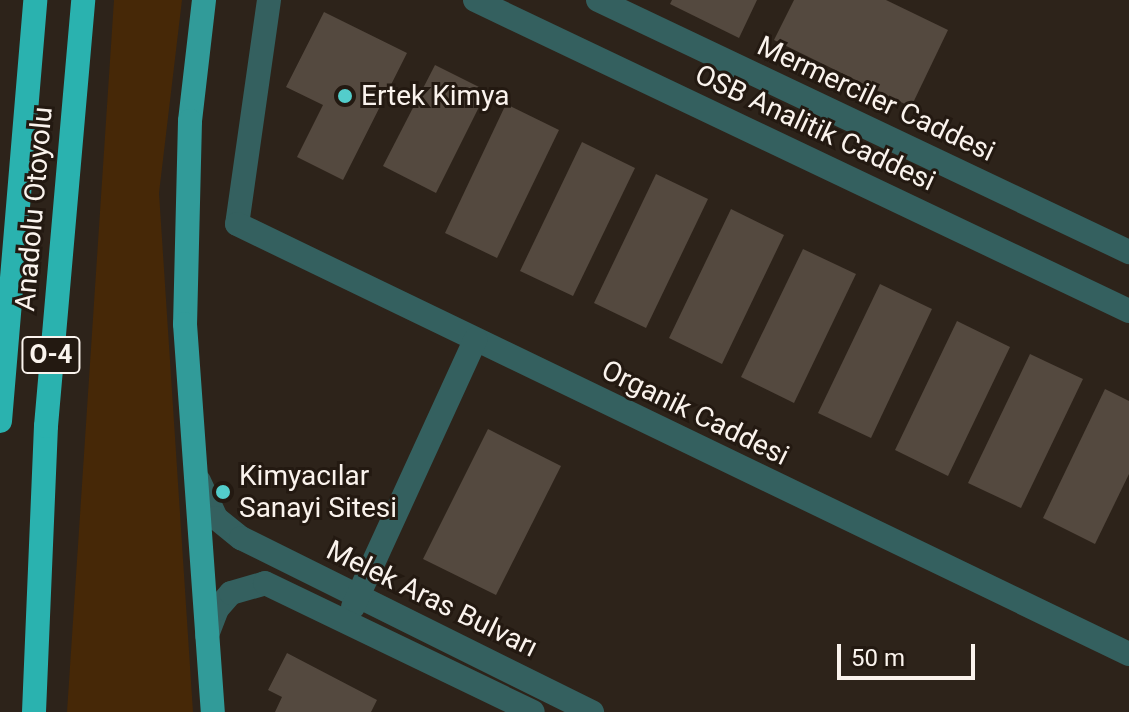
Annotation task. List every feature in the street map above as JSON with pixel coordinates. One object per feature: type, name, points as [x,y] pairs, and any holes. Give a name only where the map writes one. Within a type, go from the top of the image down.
[{"type":"highway","name":"Anadolu Otoyolu","points":[[0,421],[35,0]]},
{"type":"highway","name":"Anadolu Otoyolu","points":[[34,712],[46,426],[83,0]]},
{"type":"main road","points":[[204,0],[190,121],[184,231],[194,465],[213,712]]},
{"type":"street","name":"Organik Caddesi","points":[[269,0],[237,224],[1129,654]]},
{"type":"street","name":"OSB Analitik Caddesi","points":[[475,0],[1129,311]]},
{"type":"street","name":"Mermerciler Caddesi","points":[[598,0],[1129,252]]},
{"type":"street","points":[[347,620],[475,340]]},
{"type":"street","name":"Melek Aras Bulvarı","points":[[194,465],[202,496],[224,525],[592,712]]},
{"type":"street","points":[[207,635],[217,609],[247,584],[285,589],[533,712]]},
{"type":"shaded area","points":[[114,0],[182,0],[159,193],[193,712],[67,712]]},
{"type":"building","points":[[672,0],[757,0],[739,38],[670,4]]},
{"type":"building","points":[[794,0],[886,0],[948,30],[911,107],[774,40]]},
{"type":"building","name":"Ertek Kimya","points":[[324,12],[407,53],[343,180],[297,157],[323,105],[286,87]]},
{"type":"building","points":[[435,65],[487,91],[436,193],[383,166]]},
{"type":"building","points":[[506,104],[559,130],[497,258],[445,233]]},
{"type":"building","points":[[582,142],[635,168],[573,296],[520,271]]},
{"type":"building","points":[[656,174],[708,199],[646,328],[594,303]]},
{"type":"building","points":[[731,209],[784,235],[722,364],[669,338]]},
{"type":"building","points":[[803,249],[856,274],[794,403],[741,377]]},
{"type":"building","points":[[880,284],[932,309],[871,438],[818,413]]},
{"type":"building","points":[[957,321],[1010,347],[948,476],[895,450]]},
{"type":"building","points":[[1030,354],[1083,379],[1021,508],[968,483]]},
{"type":"building","points":[[1105,389],[1129,401],[1129,474],[1095,544],[1043,518]]},
{"type":"building","points":[[488,429],[561,466],[496,595],[423,559]]},
{"type":"building","points":[[287,653],[377,700],[371,712],[275,712],[282,697],[268,690]]},
{"type":"place","name":"Ertek Kimya","points":[[345,96]]},
{"type":"place","name":"Kimyacılar Sanayi Sitesi","points":[[223,492]]}]
